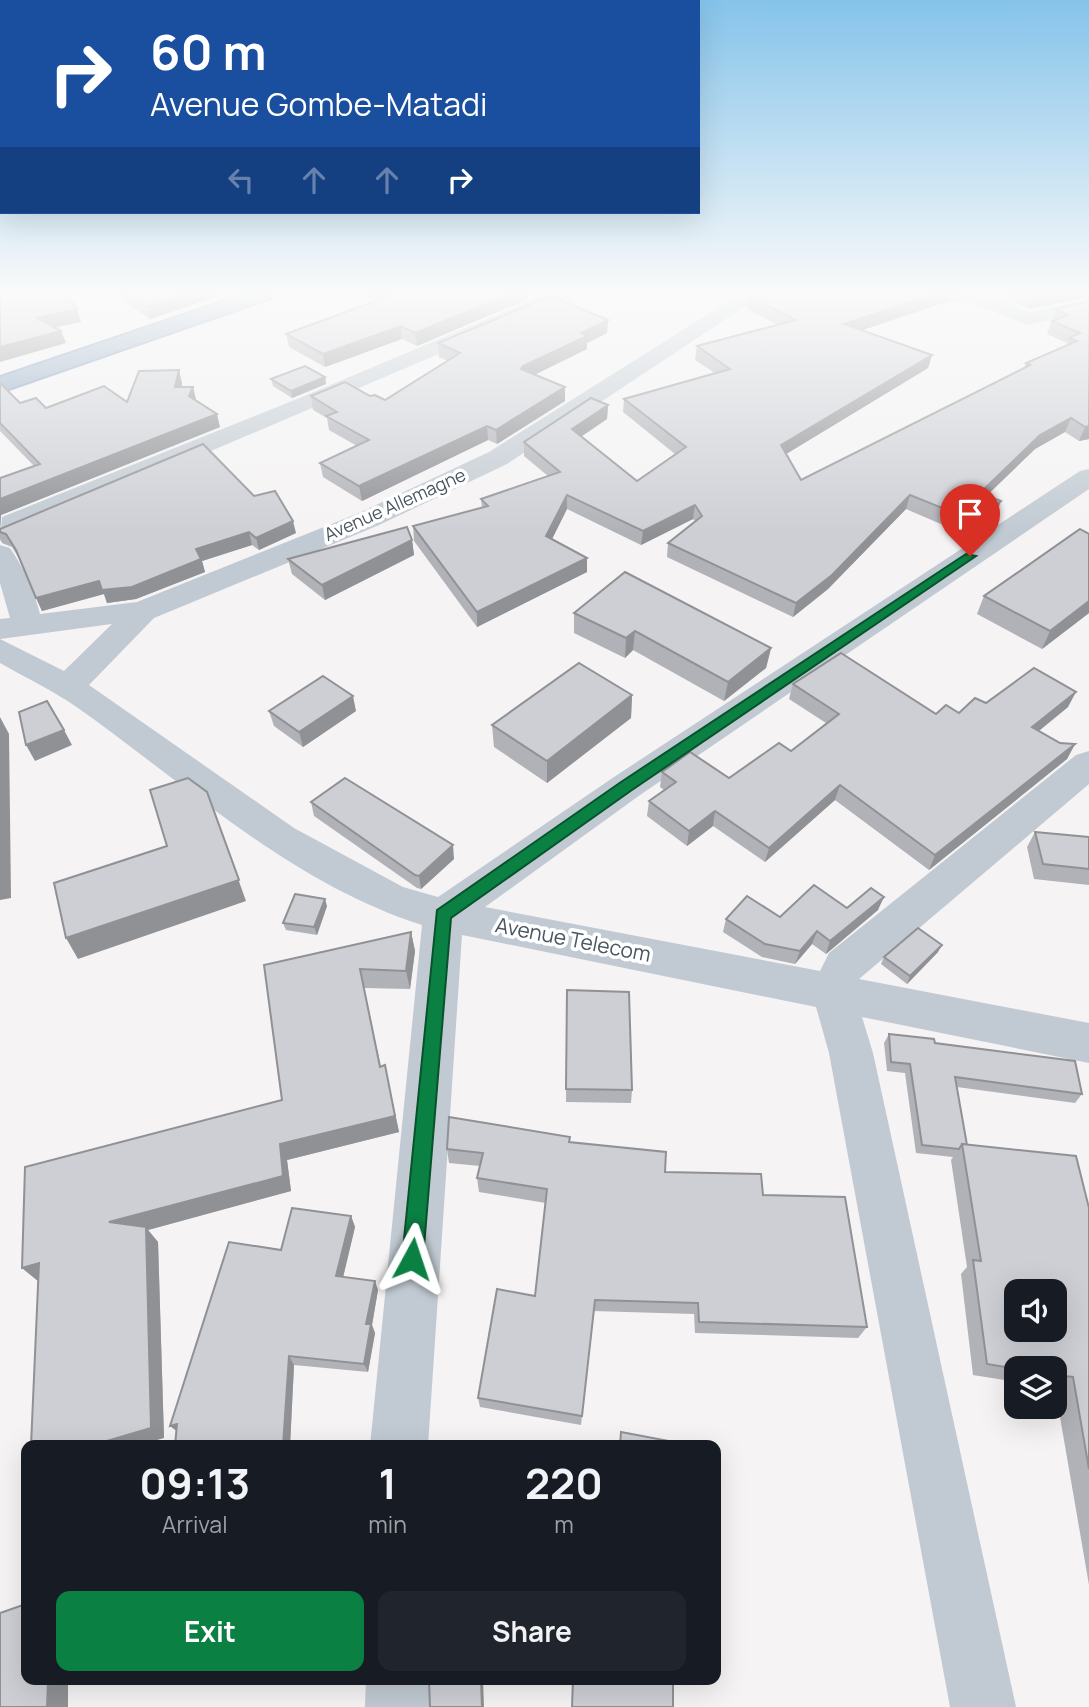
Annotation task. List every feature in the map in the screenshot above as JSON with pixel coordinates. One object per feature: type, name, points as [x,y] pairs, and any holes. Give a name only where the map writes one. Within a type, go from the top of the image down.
[{"type":"highway","points":[[0,385],[33,374]]},
{"type":"street","points":[[0,532],[12,523],[377,374]]},
{"type":"street","name":"Avenue Allemagne","points":[[9,634],[143,611],[369,519],[498,458],[630,374]]},
{"type":"street","points":[[399,1440],[443,915],[626,786],[1089,477]]},
{"type":"street","points":[[0,554],[18,589],[9,634]]},
{"type":"street","points":[[69,687],[143,611]]},
{"type":"street","name":"Avenue Telecom","points":[[9,634],[69,687],[181,764],[281,838],[391,899],[443,915],[1089,1042]]},
{"type":"street","points":[[983,1707],[851,1053],[833,990],[844,965],[1089,764]]},
{"type":"street","points":[[398,1685],[398,1707]]},
{"type":"building","points":[[138,374],[178,374],[175,387],[193,387],[189,396],[217,414],[0,499],[0,478],[40,464],[0,423],[0,383],[20,403],[36,398],[46,408],[104,386],[127,402]]},
{"type":"building","points":[[285,374],[319,374],[325,377],[291,391],[271,379]]},
{"type":"building","points":[[427,374],[532,374],[565,387],[496,430],[487,426],[359,486],[320,463],[369,440],[326,416],[337,412],[311,396],[345,382],[370,396],[375,395],[385,400]]},
{"type":"building","points":[[714,374],[901,374],[781,445],[801,480],[1013,374],[1089,374],[1089,426],[1085,427],[1071,418],[1040,435],[980,493],[1001,501],[977,522],[910,495],[832,575],[796,603],[668,543],[702,516],[695,505],[643,531],[567,495],[546,536],[587,558],[477,612],[413,526],[488,506],[481,499],[560,472],[524,442],[591,398],[608,405],[572,429],[637,481],[686,447],[624,399]]},
{"type":"building","points":[[203,444],[254,496],[275,491],[293,521],[256,538],[249,532],[196,549],[201,559],[132,587],[102,590],[99,581],[36,598],[16,550],[0,529]]},
{"type":"building","points":[[407,527],[412,540],[322,585],[288,559]]},
{"type":"building","points":[[1080,529],[1089,534],[1089,601],[1050,631],[984,596]]},
{"type":"building","points":[[625,572],[771,648],[728,682],[635,631],[626,638],[574,613]]},
{"type":"building","points":[[841,653],[936,714],[946,705],[959,713],[975,698],[986,703],[1034,668],[1076,692],[1032,727],[1060,743],[1075,744],[935,855],[840,785],[769,848],[715,811],[689,831],[649,801],[676,782],[662,772],[690,752],[729,778],[779,743],[791,751],[839,714],[793,684]]},
{"type":"building","points":[[579,663],[632,695],[547,761],[492,725]]},
{"type":"building","points":[[323,676],[353,696],[299,732],[269,711]]},
{"type":"building","points":[[47,701],[64,730],[26,745],[19,712]]},
{"type":"building","points":[[188,778],[207,792],[239,880],[66,938],[54,883],[167,846],[150,790]]},
{"type":"building","points":[[345,778],[453,845],[419,876],[415,875],[311,802]]},
{"type":"building","points":[[1035,832],[1089,837],[1089,869],[1043,864]]},
{"type":"building","points":[[814,885],[847,908],[871,888],[884,897],[830,941],[817,931],[800,951],[765,944],[726,919],[747,896],[780,917]]},
{"type":"building","points":[[295,894],[325,899],[314,927],[283,923]]},
{"type":"building","points":[[918,928],[942,945],[910,976],[884,957]]},
{"type":"building","points":[[411,932],[406,971],[360,969],[380,1067],[385,1065],[395,1116],[280,1144],[283,1176],[109,1222],[146,1227],[151,1428],[110,1440],[31,1440],[39,1263],[22,1268],[25,1167],[282,1100],[264,965]]},
{"type":"building","points":[[567,990],[629,992],[632,1090],[566,1089]]},
{"type":"building","points":[[889,1034],[934,1039],[935,1043],[1075,1061],[1082,1094],[955,1077],[967,1145],[962,1144],[959,1149],[922,1145],[910,1064],[891,1062]]},
{"type":"building","points":[[449,1117],[570,1137],[569,1142],[666,1152],[665,1172],[761,1174],[763,1195],[845,1197],[867,1327],[699,1322],[698,1303],[595,1300],[582,1416],[478,1398],[497,1289],[535,1296],[547,1189],[477,1178],[483,1153],[447,1149]]},
{"type":"building","points":[[962,1144],[1076,1156],[1089,1208],[1089,1469],[1073,1377],[1067,1376],[1067,1356],[1004,1356],[1004,1367],[987,1364],[973,1260],[981,1261]]},
{"type":"building","points":[[292,1208],[351,1216],[336,1276],[375,1281],[366,1324],[371,1324],[364,1364],[289,1356],[283,1440],[176,1440],[177,1424],[170,1426],[229,1242],[281,1250]]},
{"type":"building","points":[[621,1432],[664,1440],[620,1440]]},
{"type":"building","points":[[21,1606],[21,1685],[48,1685],[47,1707],[0,1707],[0,1613]]},
{"type":"building","points":[[429,1685],[481,1685],[482,1707],[430,1707]]},
{"type":"building","points":[[573,1685],[673,1685],[673,1707],[572,1707]]},
{"type":"route","points":[[412,1259],[443,915],[626,786],[970,556]]}]
